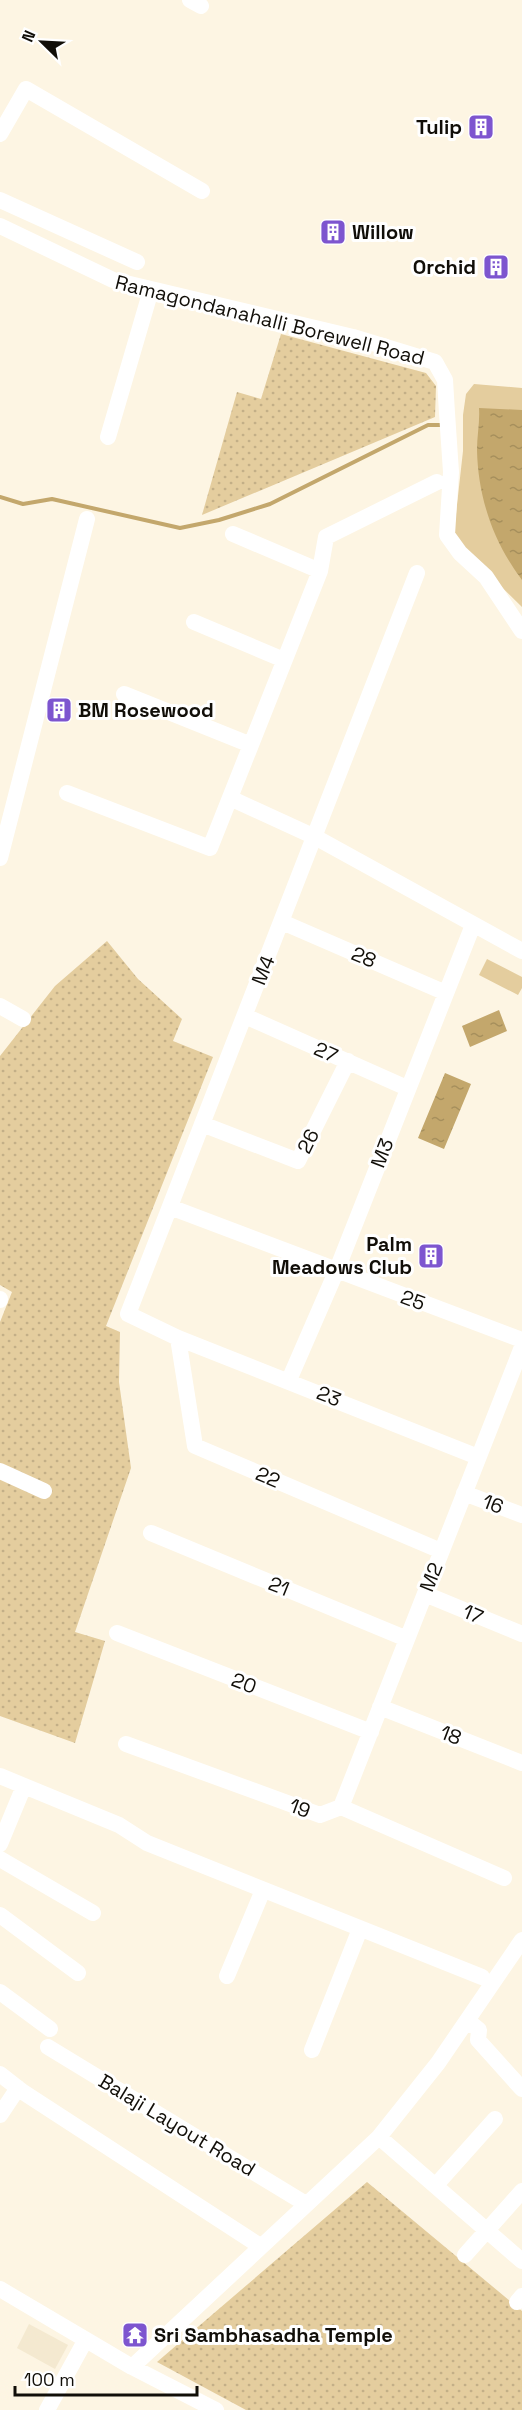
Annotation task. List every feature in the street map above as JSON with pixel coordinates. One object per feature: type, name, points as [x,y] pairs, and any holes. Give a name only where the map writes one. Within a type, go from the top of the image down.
[{"type":"street","points":[[0,135],[26,89],[202,191]]},
{"type":"street","points":[[0,200],[137,262]]},
{"type":"street","name":"Ramagondanahalli Borewell Road","points":[[0,225],[113,280],[353,337],[435,362],[445,380],[451,472],[447,535],[460,553],[486,577],[522,631]]},
{"type":"street","points":[[108,437],[151,290]]},
{"type":"street","points":[[67,793],[210,848],[320,571],[326,537],[437,482]]},
{"type":"street","points":[[0,858],[87,519]]},
{"type":"street","points":[[233,534],[320,571]]},
{"type":"street","name":"M4","points":[[178,1338],[128,1314],[417,573]]},
{"type":"street","points":[[194,622],[284,660]]},
{"type":"street","points":[[124,694],[251,745]]},
{"type":"street","points":[[230,798],[315,837],[522,951]]},
{"type":"street","name":"28","points":[[282,922],[446,993]]},
{"type":"street","name":"M3","points":[[289,1380],[336,1272],[473,925]]},
{"type":"street","points":[[0,1006],[23,1019]]},
{"type":"street","name":"27","points":[[245,1016],[407,1088]]},
{"type":"street","name":"26","points":[[202,1124],[298,1161],[348,1061]]},
{"type":"street","name":"25","points":[[170,1208],[522,1340]]},
{"type":"street","name":"23","points":[[178,1338],[289,1380],[478,1457]]},
{"type":"street","name":"22","points":[[178,1338],[195,1446],[441,1551]]},
{"type":"street","name":"M2","points":[[341,1807],[478,1457],[517,1376],[522,1347]]},
{"type":"street","points":[[0,1471],[44,1491]]},
{"type":"street","name":"16","points":[[464,1493],[522,1515]]},
{"type":"street","name":"21","points":[[151,1533],[407,1639]]},
{"type":"street","name":"17","points":[[425,1594],[522,1635]]},
{"type":"street","name":"20","points":[[117,1633],[371,1732]]},
{"type":"street","name":"18","points":[[380,1707],[522,1762]]},
{"type":"street","name":"19","points":[[126,1744],[321,1815],[341,1807],[504,1878]]},
{"type":"street","points":[[0,1776],[119,1825],[147,1844],[482,1977]]},
{"type":"street","points":[[0,1844],[24,1786]]},
{"type":"street","points":[[0,1859],[93,1912]]},
{"type":"street","points":[[227,1976],[263,1890]]},
{"type":"street","points":[[0,1915],[78,1973]]},
{"type":"street","points":[[312,2050],[360,1929]]},
{"type":"street","points":[[132,2367],[379,2137],[520,1950]]},
{"type":"street","points":[[0,1992],[50,2030]]},
{"type":"street","points":[[463,2028],[470,2043],[478,2040],[522,2089]]},
{"type":"street","name":"Balaji Layout Road","points":[[48,2048],[306,2204]]},
{"type":"street","points":[[0,2074],[261,2246]]},
{"type":"street","points":[[0,2115],[18,2088]]},
{"type":"street","points":[[436,2185],[495,2119]]},
{"type":"street","points":[[379,2137],[522,2261]]},
{"type":"street","points":[[465,2255],[522,2191]]},
{"type":"street","points":[[0,2289],[85,2341],[216,2410]]},
{"type":"street","points":[[47,2410],[85,2341]]},
{"type":"shaded area","points":[[281,334],[426,373],[436,386],[435,417],[202,515],[237,392],[261,399]]},
{"type":"shaded area","points":[[474,384],[522,388],[522,607],[461,547],[454,532],[463,451],[463,415],[466,394]]},
{"type":"shaded area","points":[[107,941],[138,979],[182,1019],[173,1041],[213,1057],[106,1326],[120,1332],[119,1382],[131,1468],[75,1632],[105,1641],[75,1743],[0,1716],[0,1322],[12,1292],[0,1285],[0,1056],[55,986]]},
{"type":"shaded area","points":[[487,959],[522,977],[522,988],[518,995],[479,975]]},
{"type":"shaded area","points":[[367,2182],[522,2311],[522,2410],[246,2410],[157,2362]]},
{"type":"shaded area","points":[[29,2324],[68,2345],[55,2369],[17,2348]]},
{"type":"water","points":[[479,408],[522,410],[522,580],[495,535],[484,502],[477,450]]},
{"type":"water","points":[[499,1010],[507,1031],[470,1047],[462,1026]]},
{"type":"water","points":[[445,1073],[471,1084],[444,1149],[418,1138]]},
{"type":"waterway","points":[[0,497],[23,504],[52,499],[180,528],[219,520],[270,504],[428,425],[440,425]]},
{"type":"place","name":"Tulip","points":[[481,127]]},
{"type":"place","name":"Willow","points":[[333,232]]},
{"type":"place","name":"Orchid","points":[[496,267]]},
{"type":"place","name":"BM Rosewood","points":[[59,710]]},
{"type":"place","name":"Palm Meadows Club","points":[[431,1256]]},
{"type":"place","name":"Sri Sambhasadha Temple","points":[[135,2335]]}]
